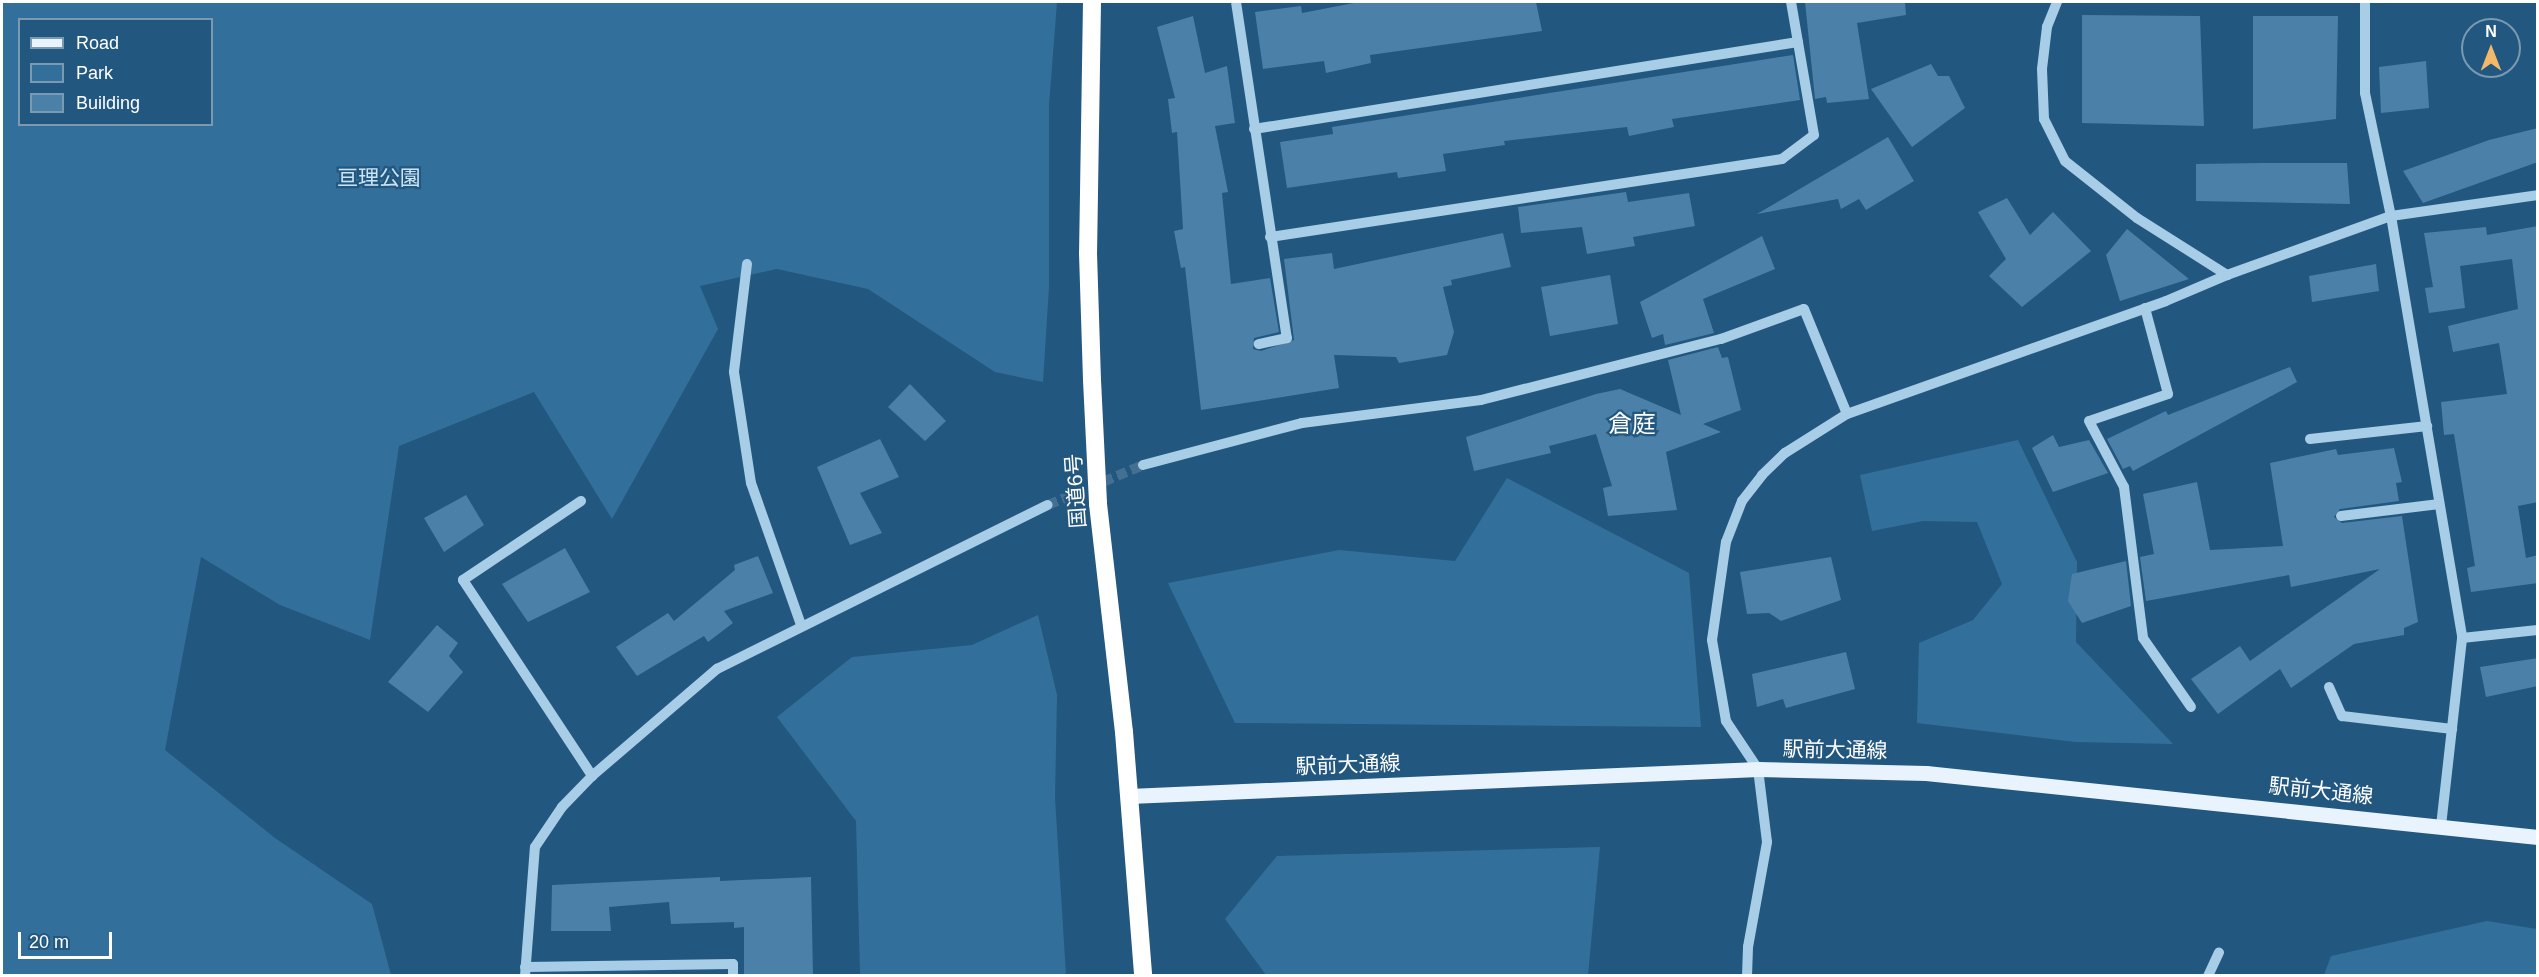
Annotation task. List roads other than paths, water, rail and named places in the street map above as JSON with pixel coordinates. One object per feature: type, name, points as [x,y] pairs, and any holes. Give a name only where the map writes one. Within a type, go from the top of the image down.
[{"type":"highway","name":"国道6号","points":[[1092,2],[1088,218],[1098,504],[1129,796],[1143,975]]},
{"type":"main road","name":"駅前大通線","points":[[1129,796],[1758,769],[2010,778],[2538,837]]},
{"type":"street","points":[[1236,2],[1287,338],[1259,344]]},
{"type":"street","points":[[1270,237],[1782,159],[1814,135],[1791,2]]},
{"type":"street","points":[[2057,2],[2047,27],[2042,69],[2044,119],[2065,161],[2138,218],[2227,275]]},
{"type":"street","points":[[2365,2],[2365,93],[2391,216],[2462,639],[2441,826]]},
{"type":"street","points":[[1254,129],[1798,42]]},
{"type":"street","points":[[1747,975],[1748,947],[1767,842],[1758,769],[1726,721],[1716,682],[1712,640],[1726,542],[1742,501],[1762,475],[1785,453],[1848,414],[2145,309],[2227,275],[2391,216],[2538,195]]},
{"type":"street","points":[[747,264],[735,383],[751,483],[801,625]]},
{"type":"street","points":[[1143,465],[1302,423],[1481,400],[1721,339],[1804,309],[1848,414]]},
{"type":"street","points":[[2145,309],[2168,394],[2090,422],[2124,487],[2143,638],[2191,707]]},
{"type":"street","points":[[2310,439],[2427,426]]},
{"type":"street","points":[[581,501],[463,580],[592,776]]},
{"type":"street","points":[[2341,516],[2439,504]]},
{"type":"street","points":[[733,975],[733,964],[525,971],[535,847],[562,807],[592,776],[717,669],[801,625],[1048,505]]},
{"type":"street","points":[[2462,639],[2538,630]]},
{"type":"street","points":[[2329,687],[2342,716],[2452,729]]},
{"type":"street","points":[[2208,975],[2219,952]]},
{"type":"tunnel","points":[[1048,505],[1143,465]]},
{"type":"district","name":"倉庭","points":[[1632,424]]},
{"type":"park label","name":"亘理公園","points":[[379,178]]}]
